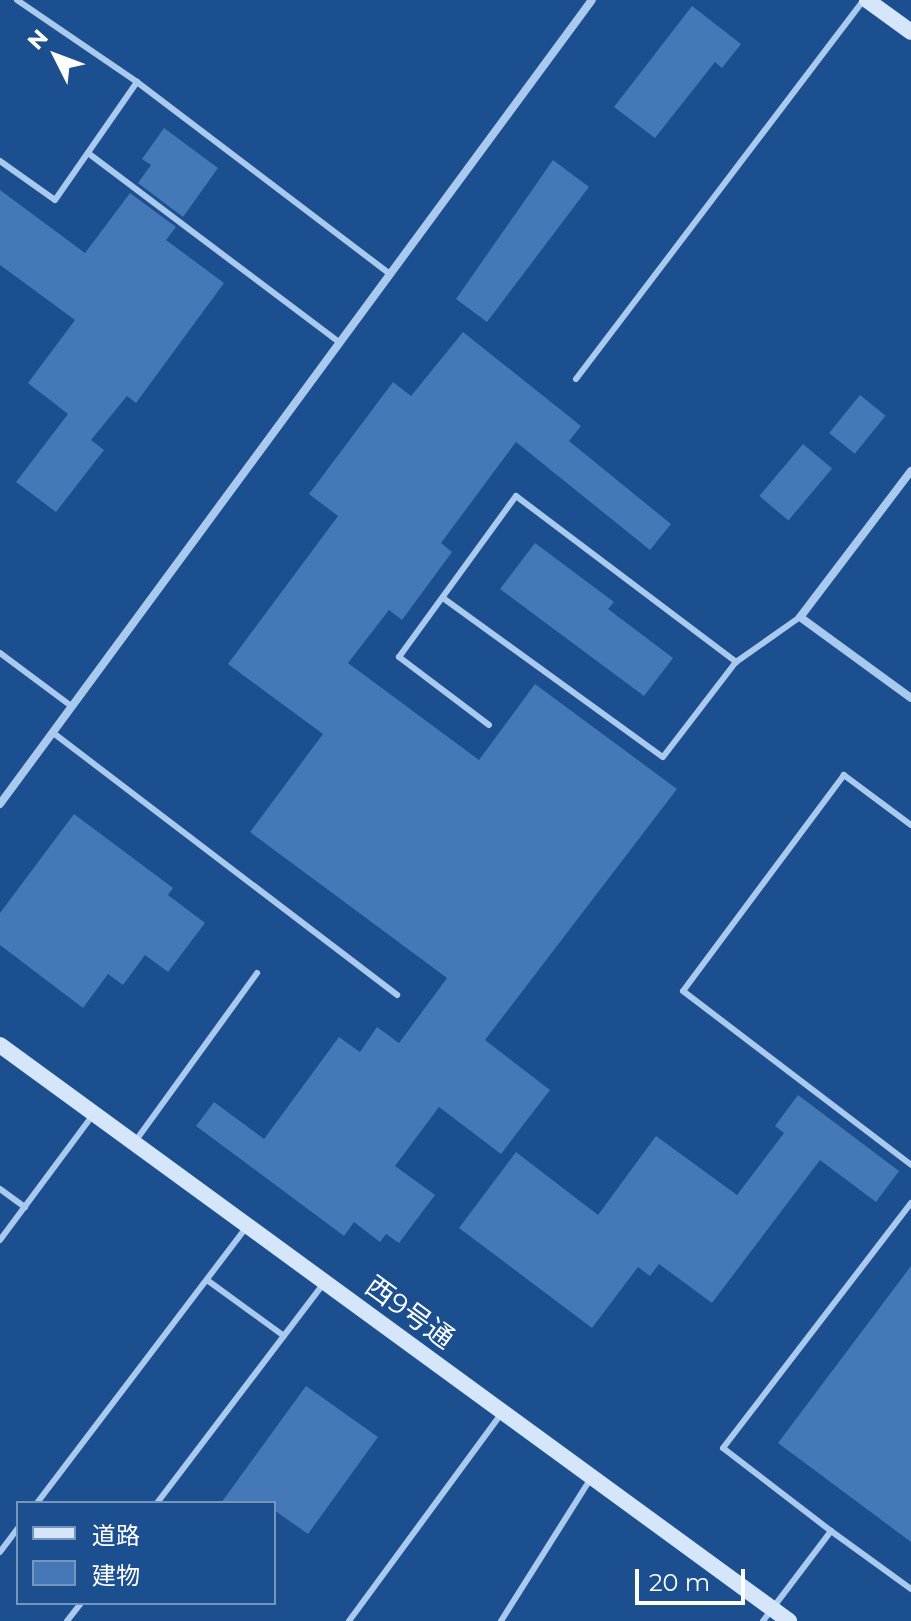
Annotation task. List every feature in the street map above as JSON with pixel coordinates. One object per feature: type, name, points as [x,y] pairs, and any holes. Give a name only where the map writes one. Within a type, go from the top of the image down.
[{"type":"street","points":[[0,804],[592,0]]},
{"type":"street","points":[[866,0],[911,32]]},
{"type":"street","points":[[911,471],[800,617],[911,698]]},
{"type":"street","name":"西9号通","points":[[0,1045],[592,1477],[767,1615],[789,1621]]},
{"type":"lane","points":[[17,0],[137,82],[390,274]]},
{"type":"lane","points":[[576,379],[866,0]]},
{"type":"lane","points":[[0,161],[55,200],[137,82]]},
{"type":"lane","points":[[88,153],[339,342]]},
{"type":"lane","points":[[489,725],[399,657],[516,496],[736,662]]},
{"type":"lane","points":[[443,598],[663,757],[736,662],[800,617]]},
{"type":"lane","points":[[0,653],[71,706]]},
{"type":"lane","points":[[52,732],[397,995]]},
{"type":"lane","points":[[911,825],[844,775],[683,991],[911,1165]]},
{"type":"lane","points":[[134,1143],[257,973]]},
{"type":"lane","points":[[0,1240],[94,1114]]},
{"type":"lane","points":[[0,1189],[25,1207]]},
{"type":"lane","points":[[911,1203],[723,1448],[911,1589]]},
{"type":"lane","points":[[39,1501],[248,1225]]},
{"type":"lane","points":[[207,1280],[284,1336]]},
{"type":"lane","points":[[159,1501],[325,1281]]},
{"type":"lane","points":[[349,1621],[503,1412]]},
{"type":"lane","points":[[501,1621],[592,1477]]},
{"type":"lane","points":[[0,1552],[16,1531]]},
{"type":"lane","points":[[767,1615],[831,1531]]},
{"type":"lane","points":[[67,1621],[79,1605]]},
{"type":"building","points":[[692,6],[741,44],[722,68],[715,62],[655,138],[614,107]]},
{"type":"building","points":[[164,128],[218,168],[183,217],[138,183],[151,165],[142,159]]},
{"type":"building","points":[[553,160],[589,187],[487,322],[456,299]]},
{"type":"building","points":[[0,190],[85,253],[130,193],[176,227],[166,240],[224,283],[136,403],[127,396],[91,440],[104,450],[56,512],[16,482],[68,414],[28,383],[75,320],[0,265]]},
{"type":"building","points":[[463,332],[581,426],[569,441],[671,524],[650,550],[516,442],[441,543],[452,552],[402,620],[389,610],[348,663],[479,760],[535,684],[677,789],[485,1040],[550,1090],[501,1154],[439,1107],[395,1166],[435,1195],[399,1243],[386,1234],[380,1242],[354,1222],[344,1236],[196,1126],[214,1102],[264,1139],[339,1037],[360,1052],[377,1027],[399,1043],[447,978],[250,832],[323,734],[228,664],[338,516],[309,494],[393,382],[411,396]]},
{"type":"building","points":[[860,395],[886,416],[855,454],[829,433]]},
{"type":"building","points":[[803,444],[832,468],[788,521],[759,496]]},
{"type":"building","points":[[535,543],[614,602],[608,609],[673,658],[644,696],[500,589]]},
{"type":"building","points":[[74,814],[173,888],[168,895],[205,923],[168,972],[145,955],[123,985],[108,974],[83,1008],[0,945],[0,913]]},
{"type":"building","points":[[798,1095],[899,1171],[876,1202],[820,1160],[712,1303],[659,1264],[650,1276],[638,1267],[592,1328],[459,1228],[516,1152],[598,1215],[656,1136],[737,1195],[784,1133],[775,1126]]},
{"type":"building","points":[[911,1266],[911,1542],[778,1443]]},
{"type":"building","points":[[306,1386],[378,1437],[308,1534],[276,1511],[276,1501],[222,1501]]}]
